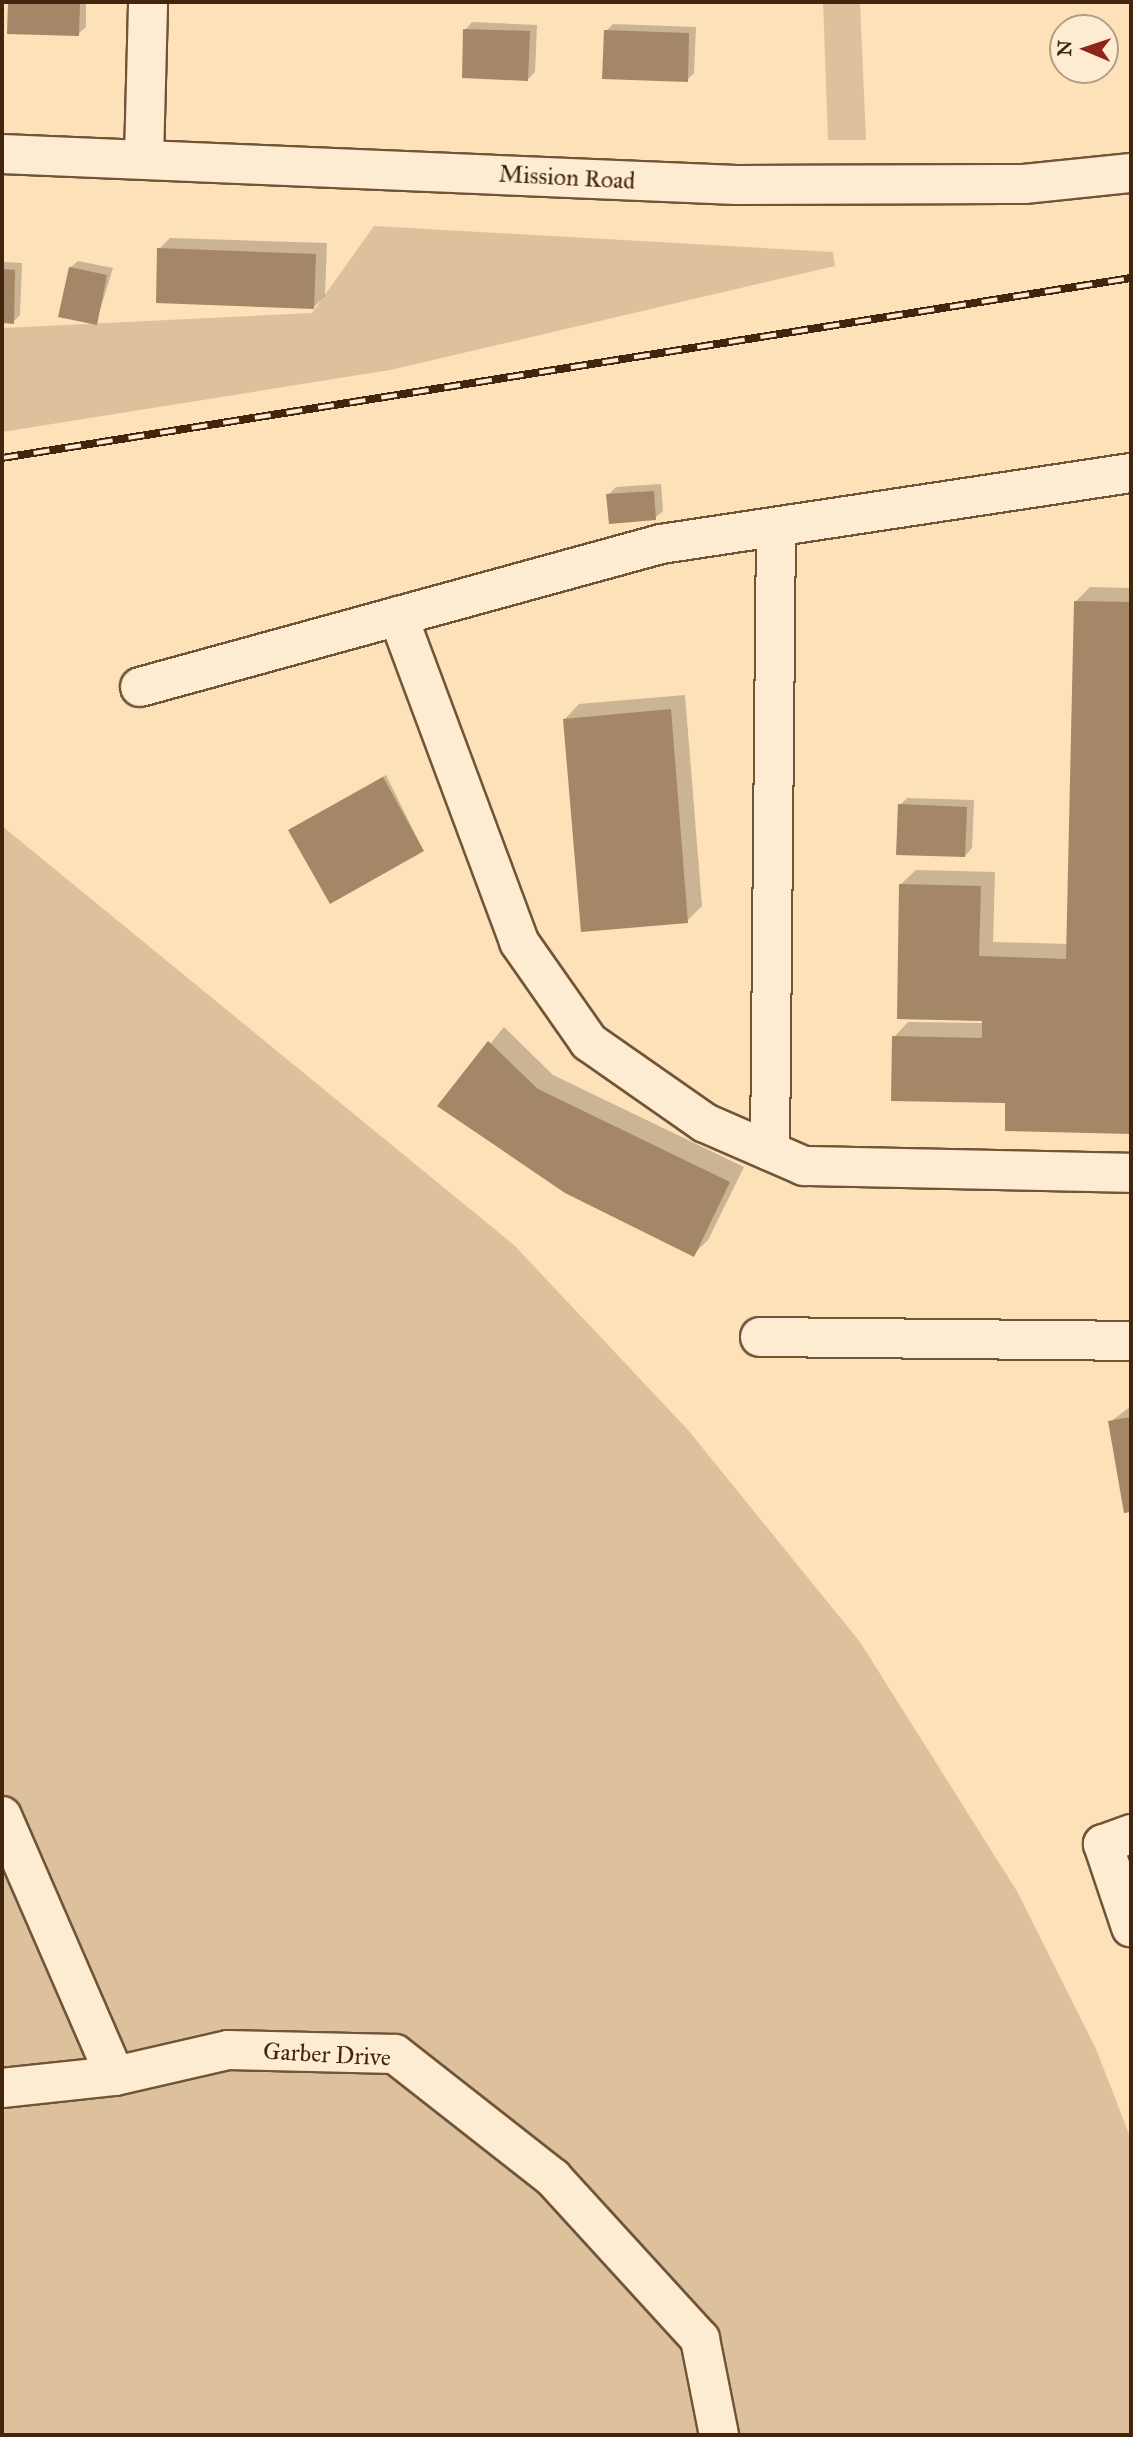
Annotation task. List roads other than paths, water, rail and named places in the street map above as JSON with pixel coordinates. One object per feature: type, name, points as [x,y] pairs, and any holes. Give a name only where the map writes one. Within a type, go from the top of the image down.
[{"type":"street","points":[[144,158],[148,2]]},
{"type":"street","name":"Mission Road","points":[[2,154],[736,185],[1024,184],[1131,173]]},
{"type":"street","points":[[140,687],[661,544],[1131,473]]},
{"type":"street","points":[[770,1151],[776,527]]},
{"type":"street","points":[[398,616],[519,942],[589,1042],[705,1124],[804,1166],[1131,1173]]},
{"type":"street","points":[[760,1337],[1131,1341]]},
{"type":"street","points":[[2,1815],[115,2076]]},
{"type":"street","points":[[1131,1834],[1103,1844],[1131,1927]]},
{"type":"street","name":"Garber Drive","points":[[2,2088],[115,2076],[228,2050],[395,2054],[553,2178],[700,2339],[719,2435]]},
{"type":"railway","points":[[2,458],[1131,278]]}]
